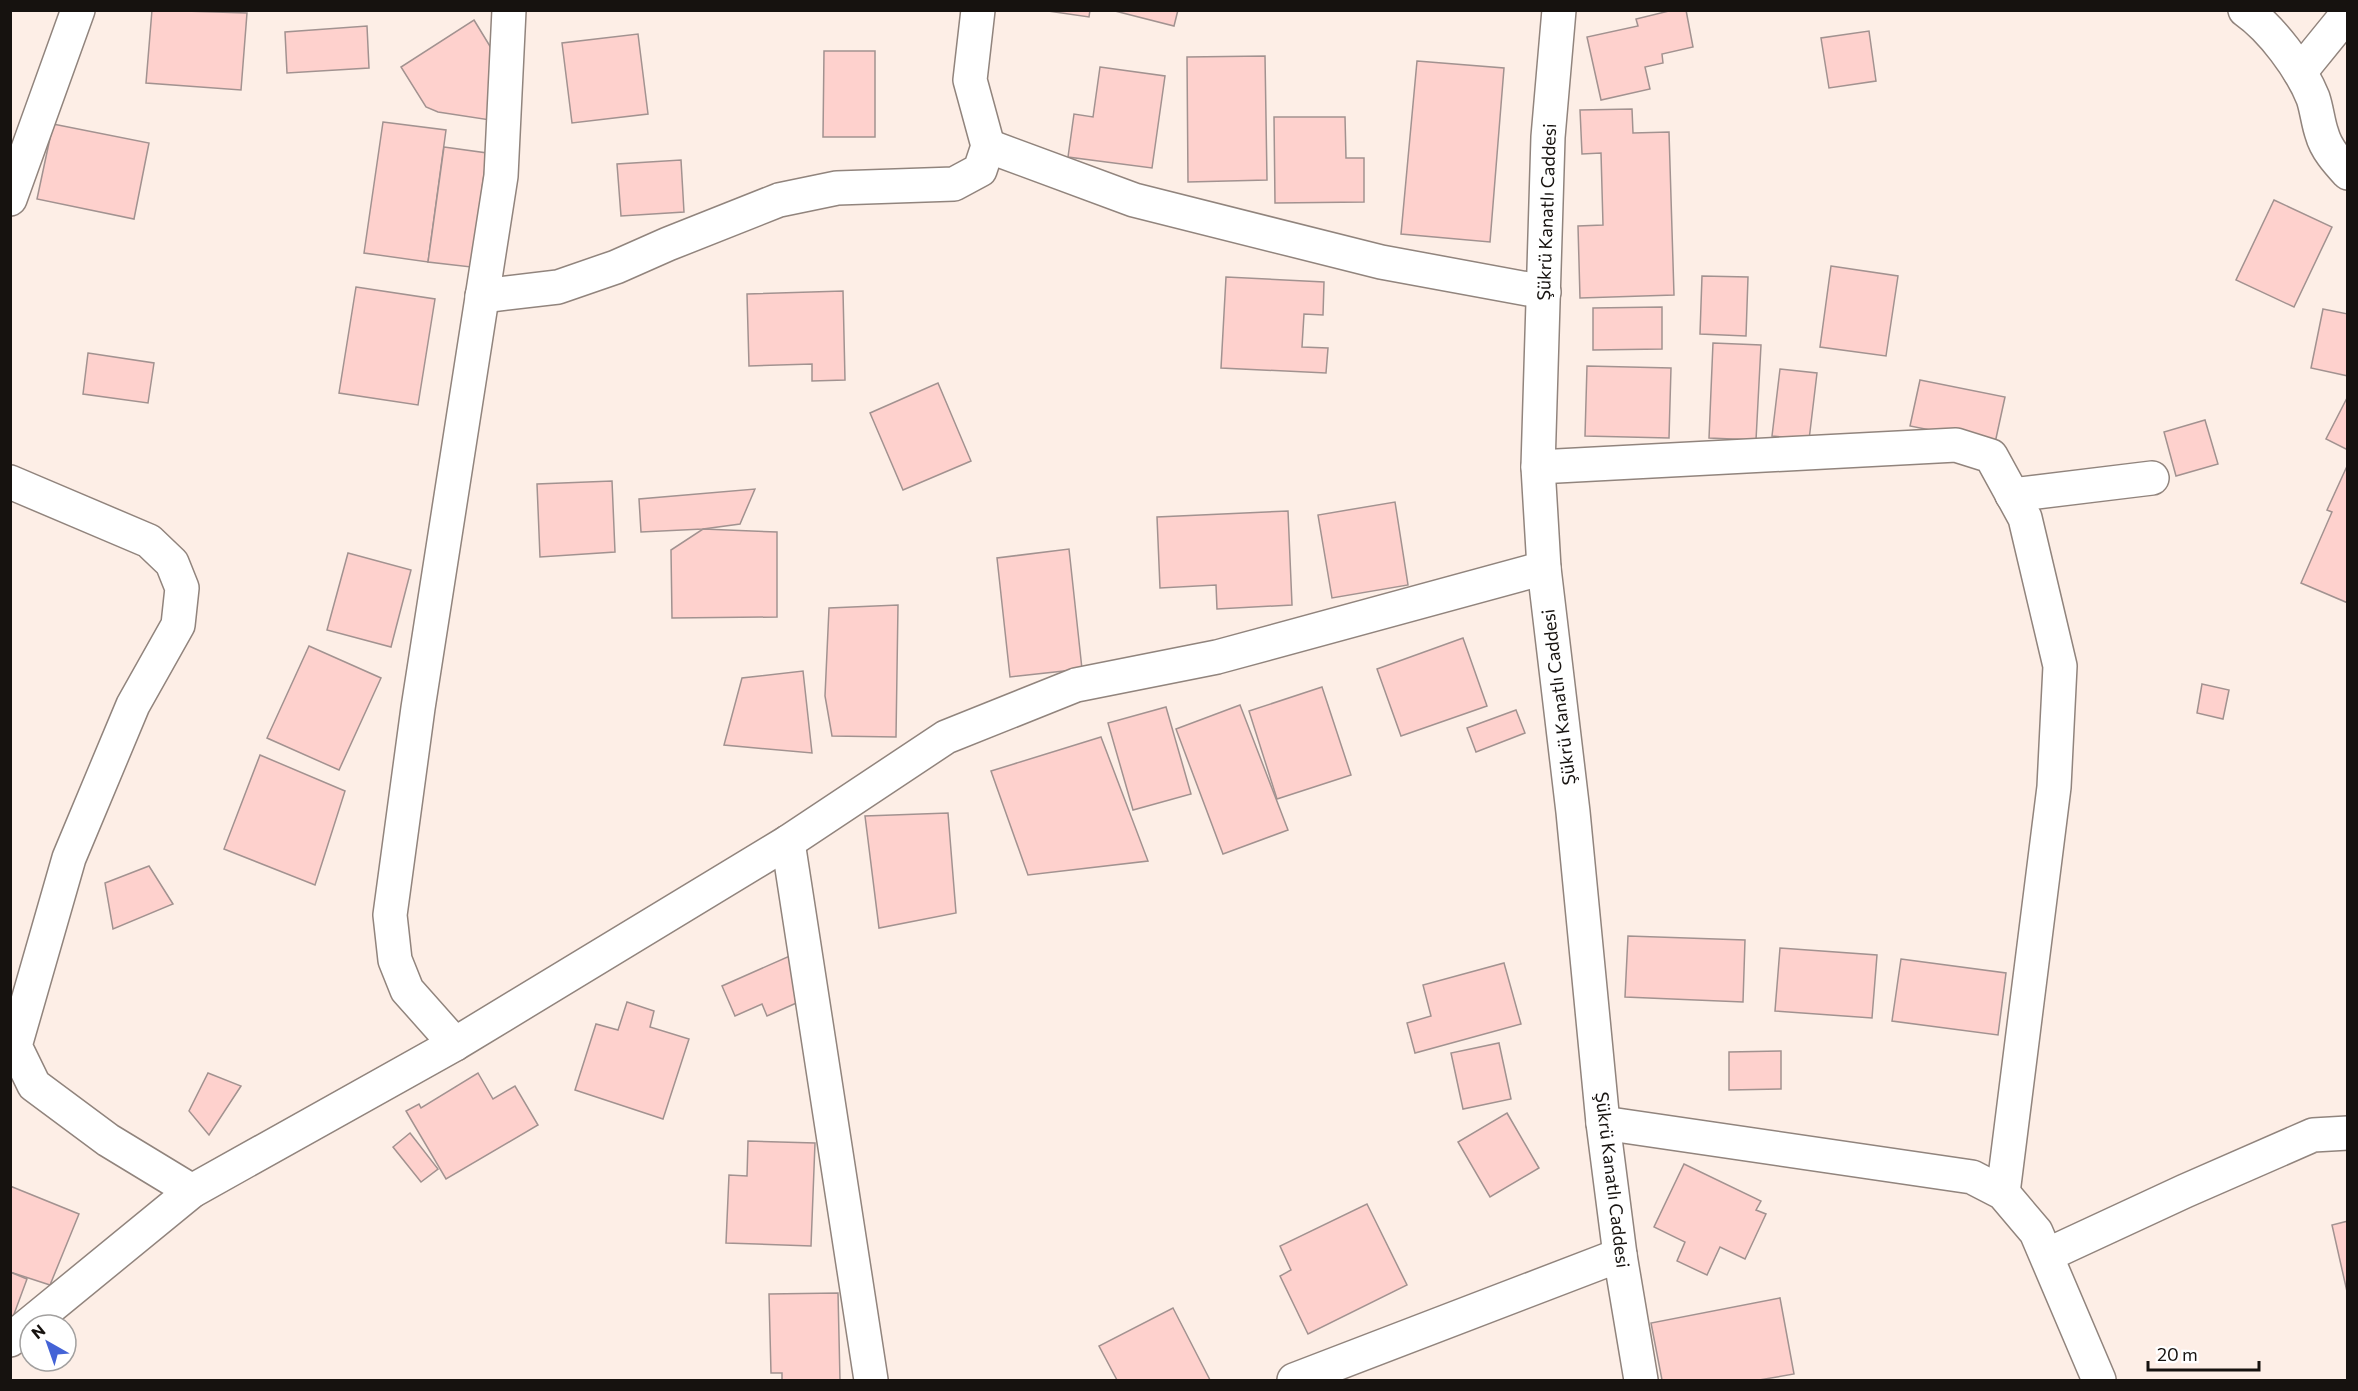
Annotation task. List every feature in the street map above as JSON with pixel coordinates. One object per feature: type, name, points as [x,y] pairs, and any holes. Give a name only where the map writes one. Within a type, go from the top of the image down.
[{"type":"street","points":[[10,200],[78,10]]},
{"type":"street","points":[[455,1044],[407,990],[395,960],[390,915],[418,708],[501,176],[509,10]]},
{"type":"street","points":[[482,296],[558,287],[616,267],[779,200],[837,188],[954,184],[980,170],[988,146],[970,80],[978,10]]},
{"type":"street","name":"Şükrü Kanatlı Caddesi","points":[[1559,10],[1548,137],[1538,467],[1544,568],[1573,812],[1603,1123],[1620,1255],[1641,1380]]},
{"type":"street","points":[[2245,10],[2275,40],[2300,72],[2313,100],[2323,138],[2336,160],[2348,173]]},
{"type":"street","points":[[2300,72],[2348,13]]},
{"type":"street","points":[[988,146],[1134,200],[1381,262],[1544,292]]},
{"type":"street","points":[[1538,467],[1956,445],[1991,456],[2025,518],[2060,666],[2054,787],[2003,1193]]},
{"type":"street","points":[[2012,495],[2152,478]]},
{"type":"street","points":[[10,482],[149,541],[172,563],[182,588],[178,625],[133,705],[69,858],[15,1046],[34,1085],[108,1140],[192,1191]]},
{"type":"street","points":[[10,1341],[192,1191],[455,1044],[788,842],[946,737],[1076,685],[1217,657],[1544,568]]},
{"type":"street","points":[[788,842],[871,1380]]},
{"type":"street","points":[[1603,1123],[1972,1177],[2003,1193],[2036,1232],[2099,1380]]},
{"type":"street","points":[[2047,1255],[2313,1135],[2348,1133]]},
{"type":"street","points":[[1294,1380],[1620,1255]]},
{"type":"building","points":[[152,10],[247,13],[241,90],[146,83]]},
{"type":"building","points":[[1041,10],[1090,10],[1089,17]]},
{"type":"building","points":[[1111,10],[1178,10],[1174,26]]},
{"type":"building","points":[[1673,10],[1686,10],[1693,47],[1662,54],[1663,63],[1645,67],[1650,89],[1601,100],[1587,37],[1638,26],[1636,19]]},
{"type":"building","points":[[474,20],[499,61],[490,120],[438,112],[426,107],[401,67]]},
{"type":"building","points":[[367,26],[369,68],[287,73],[285,32]]},
{"type":"building","points":[[1869,31],[1876,81],[1829,88],[1821,38]]},
{"type":"building","points":[[638,34],[648,114],[572,123],[562,43]]},
{"type":"building","points":[[824,51],[875,51],[875,137],[823,137]]},
{"type":"building","points":[[1265,56],[1267,180],[1188,182],[1187,57]]},
{"type":"building","points":[[1417,61],[1504,68],[1490,242],[1401,234]]},
{"type":"building","points":[[1100,67],[1165,76],[1152,168],[1068,157],[1074,114],[1093,117]]},
{"type":"building","points":[[1632,109],[1633,133],[1669,132],[1674,295],[1580,298],[1578,226],[1603,225],[1601,153],[1582,154],[1580,110]]},
{"type":"building","points":[[1274,117],[1345,117],[1346,158],[1364,158],[1364,202],[1275,203]]},
{"type":"building","points":[[383,122],[446,130],[428,262],[364,253]]},
{"type":"building","points":[[53,124],[149,143],[134,219],[37,199]]},
{"type":"building","points":[[444,147],[487,153],[471,267],[428,262]]},
{"type":"building","points":[[681,160],[684,212],[621,216],[617,164]]},
{"type":"building","points":[[2274,200],[2332,227],[2294,307],[2236,280]]},
{"type":"building","points":[[1831,266],[1898,276],[1886,356],[1820,347]]},
{"type":"building","points":[[1702,276],[1748,277],[1746,336],[1700,334]]},
{"type":"building","points":[[1226,277],[1324,282],[1323,315],[1304,314],[1302,347],[1328,348],[1326,373],[1221,368]]},
{"type":"building","points":[[356,287],[435,299],[418,405],[339,393]]},
{"type":"building","points":[[843,291],[845,380],[812,381],[812,364],[749,366],[747,294]]},
{"type":"building","points":[[1662,307],[1662,349],[1593,350],[1593,308]]},
{"type":"building","points":[[2323,309],[2348,314],[2348,376],[2311,368]]},
{"type":"building","points":[[1713,343],[1761,345],[1756,440],[1709,438]]},
{"type":"building","points":[[88,353],[154,363],[148,403],[83,394]]},
{"type":"building","points":[[1587,366],[1671,368],[1669,438],[1585,436]]},
{"type":"building","points":[[1780,369],[1817,373],[1809,440],[1772,436]]},
{"type":"building","points":[[1920,380],[2005,397],[1995,443],[1910,426]]},
{"type":"building","points":[[938,383],[971,461],[903,490],[870,413]]},
{"type":"building","points":[[2348,396],[2348,450],[2326,439]]},
{"type":"building","points":[[2205,420],[2218,464],[2176,476],[2164,432]]},
{"type":"building","points":[[2348,464],[2348,603],[2301,583],[2332,512],[2327,510]]},
{"type":"building","points":[[612,481],[615,552],[540,557],[537,484]]},
{"type":"building","points":[[755,489],[740,524],[703,529],[641,532],[639,499]]},
{"type":"building","points":[[1395,502],[1408,585],[1332,598],[1318,515]]},
{"type":"building","points":[[1288,511],[1292,605],[1217,609],[1216,585],[1160,588],[1157,517]]},
{"type":"building","points":[[703,529],[777,532],[777,617],[672,618],[671,550]]},
{"type":"building","points":[[1069,549],[1082,669],[1010,677],[997,558]]},
{"type":"building","points":[[348,553],[411,570],[391,647],[327,630]]},
{"type":"building","points":[[898,605],[896,737],[832,736],[825,696],[829,608]]},
{"type":"building","points":[[1463,638],[1487,706],[1401,736],[1377,669]]},
{"type":"building","points":[[309,646],[381,678],[339,770],[267,738]]},
{"type":"building","points":[[803,671],[812,753],[724,745],[742,678]]},
{"type":"building","points":[[2202,684],[2229,690],[2223,719],[2197,713]]},
{"type":"building","points":[[1322,687],[1351,775],[1277,799],[1249,711]]},
{"type":"building","points":[[1240,705],[1288,830],[1223,854],[1176,729]]},
{"type":"building","points":[[1166,707],[1191,794],[1133,810],[1108,723]]},
{"type":"building","points":[[1516,710],[1525,733],[1476,752],[1467,728]]},
{"type":"building","points":[[1101,737],[1148,861],[1028,875],[991,771]]},
{"type":"building","points":[[260,755],[345,791],[315,885],[224,849]]},
{"type":"building","points":[[948,813],[956,913],[879,928],[865,816]]},
{"type":"building","points":[[149,866],[173,904],[113,929],[105,883]]},
{"type":"building","points":[[1628,936],[1745,940],[1743,1002],[1625,997]]},
{"type":"building","points":[[1780,948],[1877,955],[1872,1018],[1775,1011]]},
{"type":"building","points":[[792,955],[810,997],[767,1016],[762,1004],[735,1016],[722,986]]},
{"type":"building","points":[[1901,959],[2006,973],[1998,1035],[1892,1021]]},
{"type":"building","points":[[1504,963],[1521,1024],[1415,1053],[1407,1023],[1431,1016],[1423,985]]},
{"type":"building","points":[[627,1002],[654,1011],[650,1027],[689,1039],[663,1119],[575,1090],[596,1024],[618,1030]]},
{"type":"building","points":[[1499,1043],[1511,1099],[1463,1109],[1451,1053]]},
{"type":"building","points":[[1781,1051],[1781,1089],[1729,1090],[1729,1052]]},
{"type":"building","points":[[208,1073],[241,1086],[209,1135],[189,1111]]},
{"type":"building","points":[[478,1073],[493,1099],[515,1086],[538,1125],[446,1179],[406,1111],[419,1104],[421,1108]]},
{"type":"building","points":[[1507,1113],[1539,1168],[1490,1197],[1458,1142]]},
{"type":"building","points":[[410,1133],[438,1169],[421,1182],[393,1147]]},
{"type":"building","points":[[748,1141],[815,1143],[811,1246],[726,1243],[729,1175],[747,1176]]},
{"type":"building","points":[[1684,1164],[1761,1201],[1756,1210],[1766,1214],[1745,1259],[1720,1247],[1707,1275],[1677,1261],[1685,1242],[1654,1227]]},
{"type":"building","points":[[10,1186],[79,1214],[50,1285],[10,1272]]},
{"type":"building","points":[[1367,1204],[1407,1285],[1308,1334],[1280,1276],[1291,1270],[1280,1246]]},
{"type":"building","points":[[2348,1221],[2348,1296],[2332,1225]]},
{"type":"building","points":[[10,1272],[27,1279],[10,1325]]},
{"type":"building","points":[[838,1293],[840,1380],[782,1380],[782,1373],[771,1373],[769,1294]]},
{"type":"building","points":[[1780,1298],[1794,1374],[1759,1380],[1662,1380],[1651,1323]]},
{"type":"building","points":[[1173,1308],[1210,1380],[1117,1380],[1099,1346]]}]
